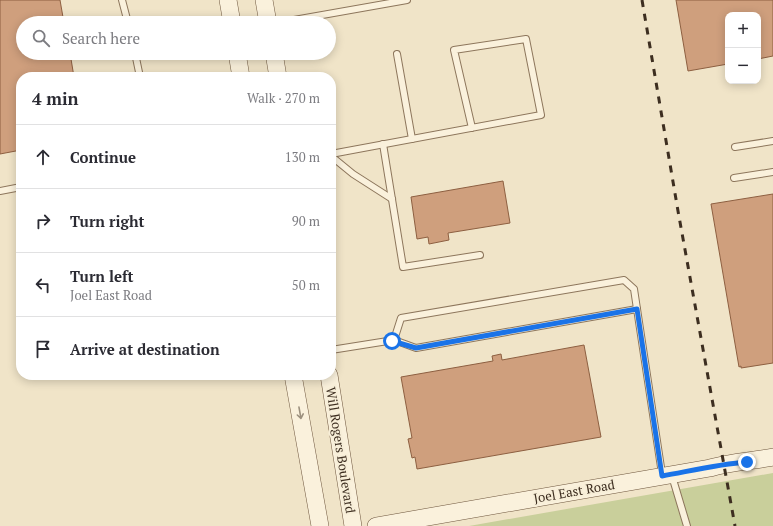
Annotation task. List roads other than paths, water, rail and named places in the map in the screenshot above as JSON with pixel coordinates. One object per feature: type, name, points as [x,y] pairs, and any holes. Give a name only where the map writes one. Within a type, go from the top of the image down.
[{"type":"main road","points":[[228,0],[231,16]]},
{"type":"main road","points":[[264,0],[267,16]]},
{"type":"main road","points":[[238,60],[240,72]]},
{"type":"main road","points":[[275,60],[277,72]]},
{"type":"main road","points":[[294,380],[320,526]]},
{"type":"main road","name":"Will Rogers Boulevard","points":[[330,380],[353,526]]},
{"type":"main road","name":"Joel East Road","points":[[376,526],[710,468],[724,463],[747,462],[773,457]]},
{"type":"lane","points":[[122,0],[126,16]]},
{"type":"lane","points":[[317,16],[407,0]]},
{"type":"lane","points":[[336,154],[541,115],[526,38],[454,50],[472,128]]},
{"type":"lane","points":[[397,54],[412,139]]},
{"type":"lane","points":[[136,60],[139,72]]},
{"type":"lane","points":[[735,147],[773,141]]},
{"type":"lane","points":[[383,144],[404,267],[480,255]]},
{"type":"lane","points":[[336,159],[353,174],[392,199]]},
{"type":"lane","points":[[734,178],[773,172]]},
{"type":"lane","points":[[0,191],[16,188]]},
{"type":"lane","points":[[394,340],[401,318],[624,280],[634,289],[667,475],[687,526]]},
{"type":"lane","points":[[336,349],[394,340],[416,348],[637,309]]},
{"type":"railway","points":[[642,0],[678,211],[735,526]]}]
